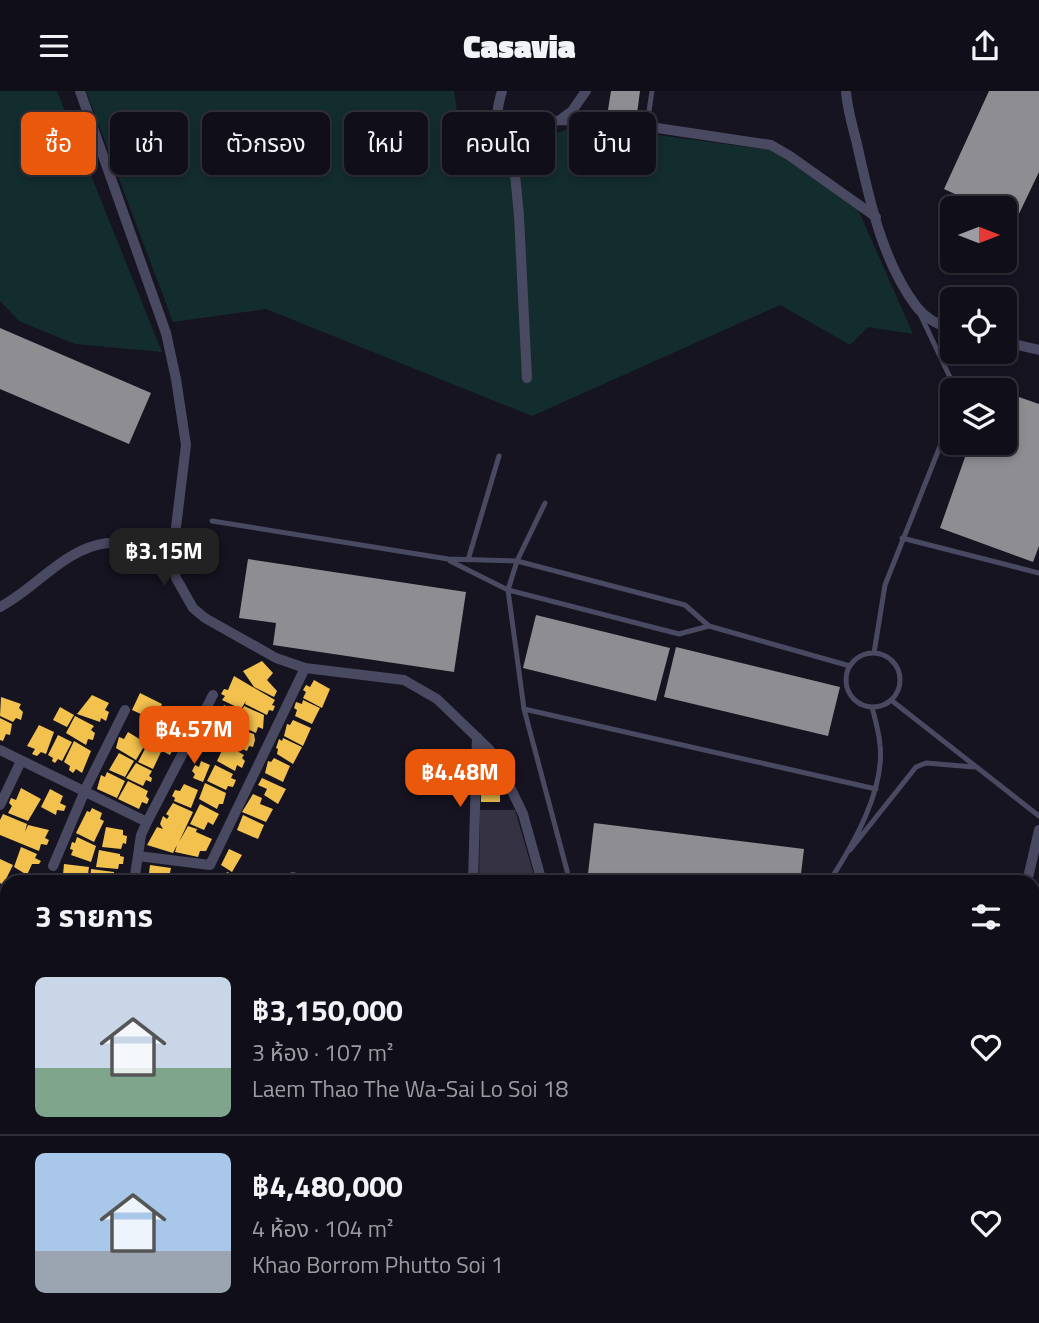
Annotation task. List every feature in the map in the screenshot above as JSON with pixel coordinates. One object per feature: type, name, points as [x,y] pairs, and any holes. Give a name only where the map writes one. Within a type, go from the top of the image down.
[{"type":"street","points":[[80,91],[166,333],[186,445],[172,560],[176,578],[193,608],[205,618],[276,658],[305,668],[404,680],[437,699],[477,737],[499,764],[523,814],[540,875]]},
{"type":"street","points":[[497,112],[502,91]]},
{"type":"street","points":[[560,120],[572,111],[586,91]]},
{"type":"street","points":[[846,91],[876,217],[895,269],[917,307],[940,325]]},
{"type":"street","points":[[555,121],[617,122],[771,145],[876,217]]},
{"type":"street","points":[[515,175],[527,378]]},
{"type":"street","points":[[1017,345],[1039,351]]},
{"type":"street","points":[[0,607],[78,552],[99,544],[107,543],[172,560]]},
{"type":"street","points":[[138,856],[210,865],[305,668]]},
{"type":"street","points":[[135,875],[141,835],[213,695]]},
{"type":"street","points":[[52,866],[125,710]]},
{"type":"street","points":[[473,875],[477,737]]},
{"type":"street","points":[[0,750],[147,822]]},
{"type":"street","points":[[0,805],[21,761]]},
{"type":"street","points":[[1029,875],[1039,830]]},
{"type":"lane","points":[[649,111],[652,91]]},
{"type":"lane","points":[[917,307],[950,378]]},
{"type":"lane","points":[[874,653],[885,585],[940,445]]},
{"type":"lane","points":[[468,560],[499,456]]},
{"type":"lane","points":[[545,503],[517,561],[508,590],[524,709],[568,875]]},
{"type":"lane","points":[[212,521],[448,559],[517,561],[685,605],[709,626],[850,666]]},
{"type":"lane","points":[[902,538],[1039,573]]},
{"type":"lane","points":[[448,559],[508,590],[679,634],[709,626]]},
{"type":"lane","points":[[874,653],[887,657],[899,674],[898,688],[891,700],[872,707],[859,703],[849,693],[846,679],[850,666],[860,656],[874,653]]},
{"type":"lane","points":[[891,700],[1039,816]]},
{"type":"lane","points":[[844,858],[876,789],[879,775],[880,744],[872,707]]},
{"type":"lane","points":[[524,709],[876,789]]},
{"type":"lane","points":[[833,875],[916,767],[926,763],[976,767]]},
{"type":"green space","points":[[0,91],[57,91],[65,112],[21,112],[21,175],[91,175],[162,352],[75,344],[19,321],[0,301]]},
{"type":"green space","points":[[86,91],[454,91],[457,112],[442,112],[442,175],[555,175],[555,134],[569,129],[569,175],[656,175],[656,135],[772,150],[857,207],[913,334],[868,327],[850,345],[780,305],[532,416],[266,309],[173,322],[118,175],[188,175],[188,112],[110,112],[110,155]]},
{"type":"building: ที่อยู่อาศัย","points":[[262,661],[273,673],[267,680],[277,691],[274,697],[254,687],[243,671]]},
{"type":"building: ที่อยู่อาศัย","points":[[234,676],[275,700],[273,711],[269,710],[267,715],[245,704],[246,701],[241,709],[222,700],[225,696],[221,694],[224,689],[228,690]]},
{"type":"building: ที่อยู่อาศัย","points":[[314,680],[330,689],[322,708],[303,698],[306,685],[310,687]]},
{"type":"building: ที่อยู่อาศัย","points":[[140,693],[162,704],[154,720],[132,710]]},
{"type":"building: ที่อยู่อาศัย","points":[[92,695],[109,703],[105,710],[109,712],[106,721],[101,718],[100,722],[77,714]]},
{"type":"building: ที่อยู่อาศัย","points":[[1,697],[21,704],[21,720],[16,718],[13,722],[0,716]]},
{"type":"building: ที่อยู่อาศัย","points":[[303,700],[320,708],[312,724],[295,716],[296,702],[302,704]]},
{"type":"building: ที่อยู่อาศัย","points":[[224,705],[239,713],[234,726],[218,719],[218,707],[222,709]]},
{"type":"building: ที่อยู่อาศัย","points":[[244,706],[264,715],[263,729],[258,727],[256,733],[236,724]]},
{"type":"building: ที่อยู่อาศัย","points":[[60,707],[74,715],[67,727],[53,720]]},
{"type":"building: ที่อยู่อาศัย","points":[[167,707],[187,718],[181,734],[158,723]]},
{"type":"building: ที่อยู่อาศัย","points":[[75,716],[94,726],[91,730],[95,733],[93,740],[88,739],[86,745],[66,733]]},
{"type":"building: ที่อยู่อาศัย","points":[[0,718],[12,724],[10,735],[6,734],[3,741],[0,740]]},
{"type":"building: ที่อยู่อาศัย","points":[[293,720],[311,728],[303,746],[284,736],[287,724],[290,725]]},
{"type":"building: ที่อยู่อาศัย","points":[[218,722],[254,734],[253,747],[249,746],[247,751],[225,741],[223,747],[209,741]]},
{"type":"building: ที่อยู่อาศัย","points":[[39,725],[54,732],[46,754],[41,752],[37,756],[32,754],[35,749],[27,746]]},
{"type":"building: ที่อยู่อาศัย","points":[[158,728],[178,739],[170,755],[149,744]]},
{"type":"building: ที่อยู่อาศัย","points":[[128,732],[146,743],[136,760],[116,748],[119,737],[124,739]]},
{"type":"building: ที่อยู่อาศัย","points":[[58,735],[72,742],[62,761],[58,759],[55,763],[48,755]]},
{"type":"building: ที่อยู่อาศัย","points":[[283,738],[302,747],[293,764],[277,754],[279,739],[282,741]]},
{"type":"building: ที่อยู่อาศัย","points":[[74,741],[91,751],[82,773],[76,769],[73,773],[69,770],[70,766],[64,762]]},
{"type":"building: ที่อยู่อาศัย","points":[[225,744],[244,755],[242,768],[237,765],[235,771],[217,761]]},
{"type":"building: ที่อยู่อาศัย","points":[[147,745],[161,752],[153,769],[138,762]]},
{"type":"building: ที่อยู่อาศัย","points":[[119,753],[134,761],[125,777],[109,770]]},
{"type":"building: ที่อยู่อาศัย","points":[[274,758],[290,766],[283,782],[265,773],[268,761],[271,762]]},
{"type":"building: ที่อยู่อาศัย","points":[[201,761],[210,765],[203,782],[193,778],[195,774],[192,771],[195,765],[199,767]]},
{"type":"building: ที่อยู่อาศัย","points":[[136,763],[152,771],[149,776],[152,778],[151,782],[146,780],[143,786],[126,778]]},
{"type":"building: ที่อยู่อาศัย","points":[[215,765],[233,774],[231,778],[236,780],[233,787],[228,786],[226,790],[207,781]]},
{"type":"building: ที่อยู่อาศัย","points":[[107,772],[125,781],[117,798],[97,789],[101,775],[105,777]]},
{"type":"building: ที่อยู่อาศัย","points":[[262,778],[286,789],[278,804],[264,795],[267,789],[258,785]]},
{"type":"building: ที่อยู่อาศัย","points":[[128,781],[148,791],[147,804],[142,802],[139,809],[118,799]]},
{"type":"building: ที่อยู่อาศัย","points":[[205,783],[226,793],[223,804],[219,804],[217,809],[199,799]]},
{"type":"building: ที่อยู่อาศัย","points":[[184,784],[198,790],[191,808],[174,801],[172,796],[175,790],[180,791]]},
{"type":"building: ที่อยู่อาศัย","points":[[481,785],[500,785],[500,802],[481,802]]},
{"type":"building: ที่อยู่อาศัย","points":[[21,788],[41,799],[28,821],[8,813],[12,806],[9,803],[11,798],[16,800]]},
{"type":"building: ที่อยู่อาศัย","points":[[50,789],[63,796],[60,803],[66,806],[64,811],[57,810],[56,815],[41,807]]},
{"type":"building: ที่อยู่อาศัย","points":[[253,794],[262,798],[260,804],[273,809],[266,822],[242,812]]},
{"type":"building: ที่อยู่อาศัย","points":[[173,803],[193,812],[179,842],[188,826],[212,839],[206,851],[200,851],[198,857],[175,852],[177,845],[173,853],[147,845],[157,827],[163,829],[160,824],[163,816],[167,819],[169,816],[166,814]]},
{"type":"building: ที่อยู่อาศัย","points":[[200,804],[219,814],[213,825],[208,822],[204,830],[190,824]]},
{"type":"building: ที่อยู่อาศัย","points":[[92,808],[102,813],[100,819],[104,821],[94,842],[76,833],[87,811],[90,812]]},
{"type":"building: ที่อยู่อาศัย","points":[[3,814],[27,824],[25,832],[28,825],[49,830],[45,838],[49,840],[47,845],[41,844],[39,851],[0,835],[0,820]]},
{"type":"building: ที่อยู่อาศัย","points":[[243,815],[264,825],[258,839],[237,830]]},
{"type":"building: ที่อยู่อาศัย","points":[[106,827],[123,830],[123,835],[127,836],[126,844],[123,843],[121,849],[102,847]]},
{"type":"building: ที่อยู่อาศัย","points":[[77,837],[96,846],[91,862],[71,855],[72,842],[75,843]]},
{"type":"building: ที่อยู่อาศัย","points":[[21,847],[37,854],[35,858],[41,861],[39,864],[32,864],[27,875],[14,867]]},
{"type":"building: ที่อยู่อาศัย","points":[[229,849],[242,855],[232,872],[221,865]]},
{"type":"building: ที่อยู่อาศัย","points":[[99,850],[120,854],[124,857],[123,864],[119,864],[118,869],[96,867]]},
{"type":"building: ที่อยู่อาศัย","points":[[0,859],[13,865],[8,875],[0,875]]},
{"type":"building: ที่อยู่อาศัย","points":[[64,864],[89,867],[88,875],[63,875]]},
{"type":"building: ที่อยู่อาศัย","points":[[150,865],[171,868],[170,875],[149,875]]},
{"type":"building: ที่อยู่อาศัย","points":[[91,869],[114,872],[114,875],[91,875]]},
{"type":"building: อุตสาหกรรม","points":[[611,91],[640,91],[637,112],[608,110]]},
{"type":"building: อุตสาหกรรม","points":[[989,91],[1039,91],[1039,172],[1017,218],[1017,196],[959,196],[944,189]]},
{"type":"building: อุตสาหกรรม","points":[[0,328],[151,393],[129,444],[0,389]]},
{"type":"building: อุตสาหกรรม","points":[[1017,396],[1039,404],[1039,546],[1033,562],[940,528],[966,455],[1017,455]]},
{"type":"building: อุตสาหกรรม","points":[[248,559],[466,592],[454,672],[273,645],[276,623],[239,618]]},
{"type":"building: อุตสาหกรรม","points":[[536,615],[670,648],[656,701],[523,668]]},
{"type":"building: อุตสาหกรรม","points":[[676,647],[840,687],[828,736],[664,697]]},
{"type":"building: อุตสาหกรรม","points":[[594,823],[804,849],[801,875],[588,875]]},
{"type":"building: อื่นๆ","points":[[480,810],[515,810],[534,875],[479,875]]}]
